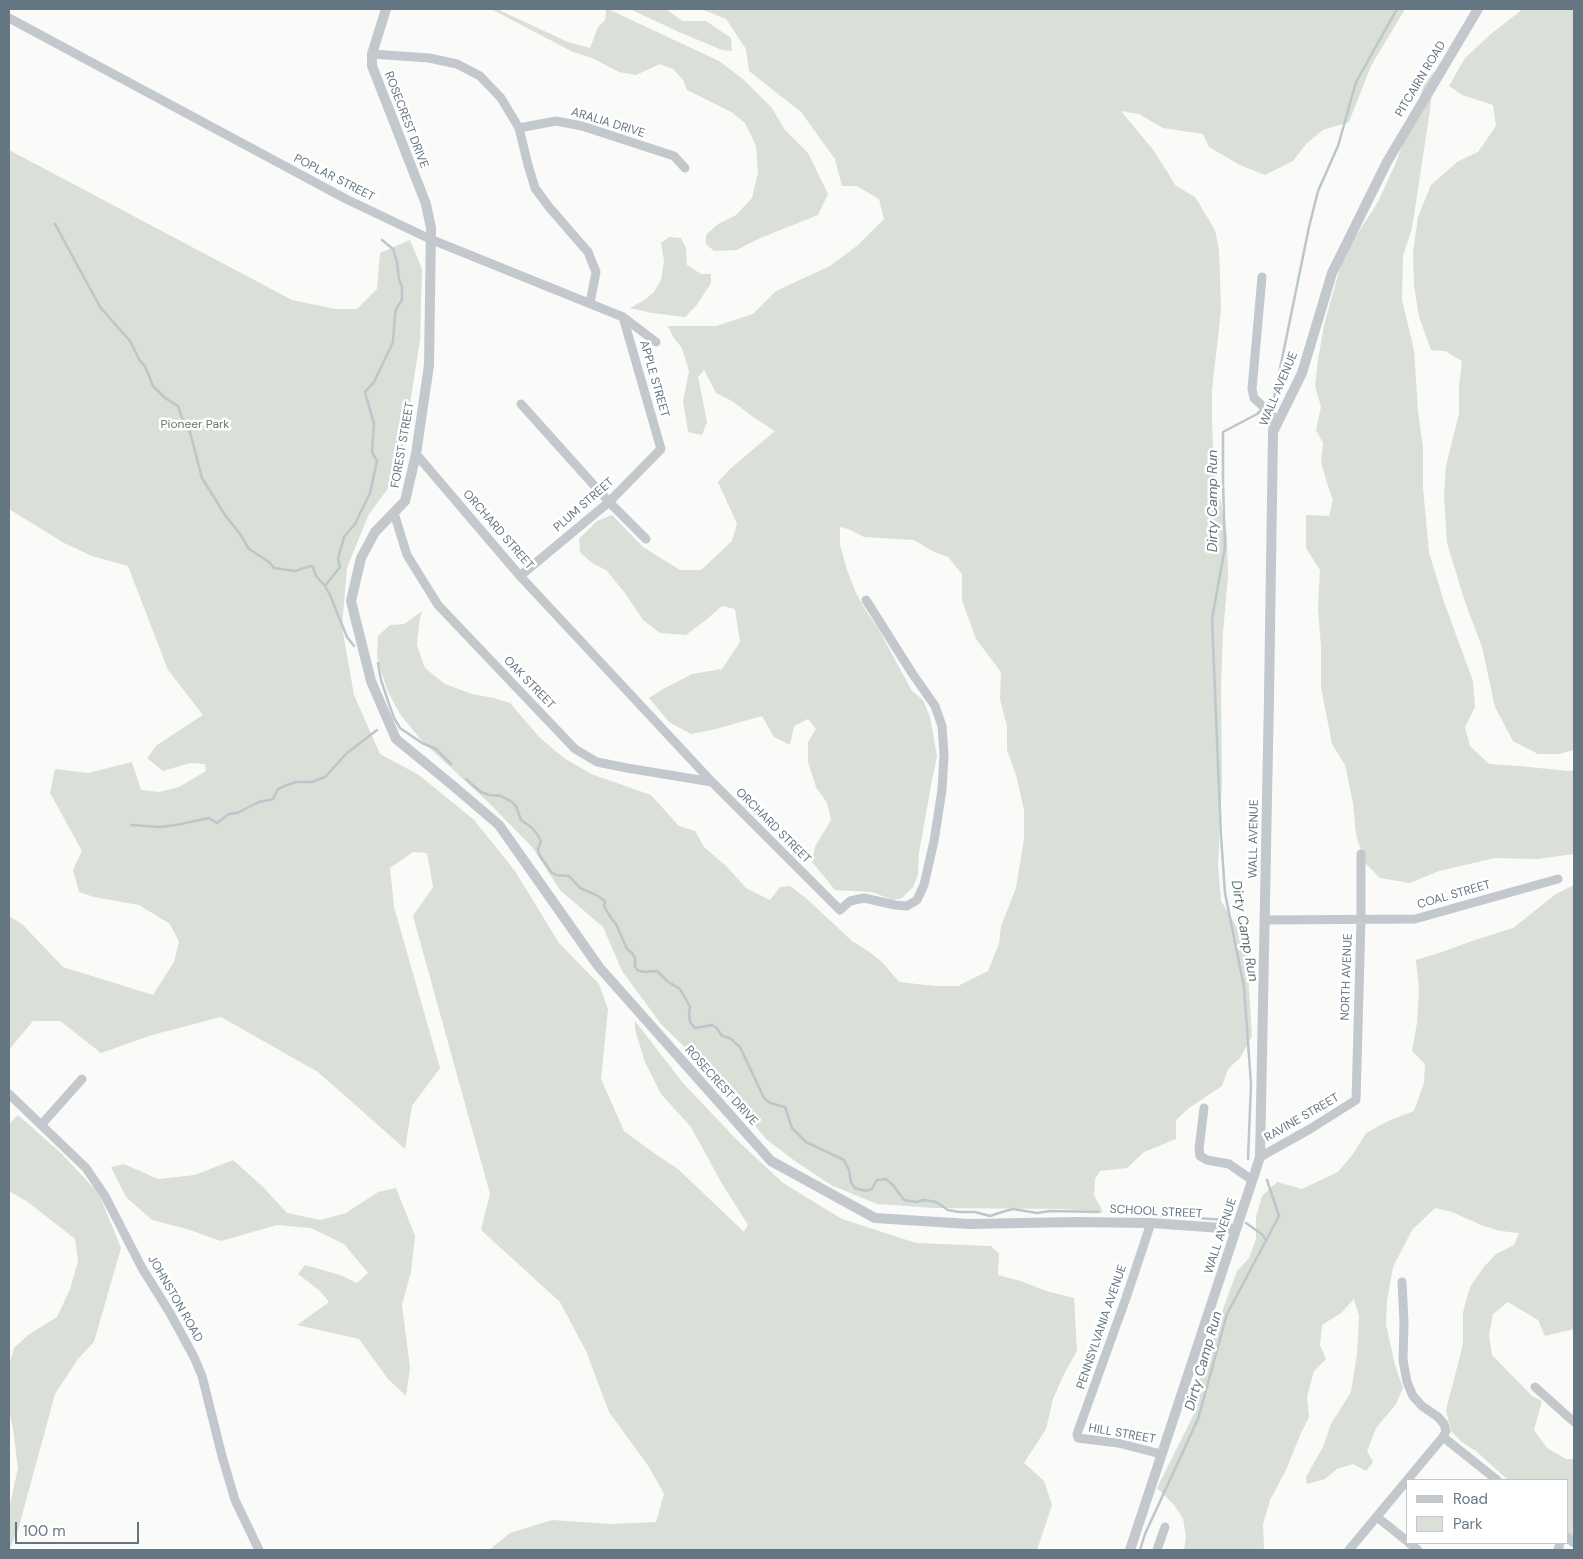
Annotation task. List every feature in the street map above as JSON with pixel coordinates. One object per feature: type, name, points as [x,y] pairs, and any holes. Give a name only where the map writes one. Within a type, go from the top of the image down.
[{"type":"street","name":"ROSECREST DRIVE","points":[[386,9],[372,54],[372,66],[426,204],[431,228],[430,239]]},
{"type":"street","name":"PITCAIRN ROAD","points":[[1387,162],[1478,9]]},
{"type":"street","name":"POPLAR STREET","points":[[9,18],[346,199],[430,239],[622,317],[656,342]]},
{"type":"street","points":[[372,54],[429,58],[457,64],[480,76],[501,98],[519,128],[535,188],[548,207],[588,252],[596,272],[590,304]]},
{"type":"street","name":"ARALIA DRIVE","points":[[519,128],[556,121],[582,126],[674,156],[685,168]]},
{"type":"street","name":"WALL AVENUE","points":[[1130,1550],[1260,1157],[1273,432],[1302,373],[1332,273],[1387,162]]},
{"type":"street","name":"FOREST STREET","points":[[430,239],[429,365],[416,454],[405,501],[375,532],[361,558],[351,601],[370,681],[396,739],[451,784]]},
{"type":"street","points":[[1262,277],[1252,389],[1254,398],[1272,415],[1273,432]]},
{"type":"street","name":"APPLE STREET","points":[[622,317],[661,449]]},
{"type":"street","points":[[522,404],[609,502],[646,539]]},
{"type":"street","name":"PLUM STREET","points":[[520,576],[609,502],[661,449]]},
{"type":"street","name":"ORCHARD STREET","points":[[416,454],[520,576],[712,782],[840,910],[850,901],[864,898],[907,906],[917,900],[924,886],[934,841],[942,790],[944,755],[942,726],[935,706],[866,600]]},
{"type":"street","name":"OAK STREET","points":[[394,513],[407,555],[438,605],[575,749],[598,762],[712,782]]},
{"type":"street","name":"ROSECREST DRIVE","points":[[451,784],[499,824],[599,967],[771,1161],[875,1218],[969,1224],[1074,1222]]},
{"type":"street","name":"NORTH AVENUE","points":[[1356,1100],[1361,854]]},
{"type":"street","name":"COAL STREET","points":[[1265,920],[1415,919],[1558,879]]},
{"type":"street","points":[[41,1125],[82,1079]]},
{"type":"street","name":"JOHNSTON ROAD","points":[[9,1094],[86,1168],[105,1196],[142,1268],[170,1313],[202,1376],[235,1500],[259,1550]]},
{"type":"street","name":"RAVINE STREET","points":[[1260,1157],[1356,1100]]},
{"type":"street","points":[[1204,1108],[1199,1149],[1200,1156],[1207,1160],[1229,1164],[1252,1180]]},
{"type":"street","name":"SCHOOL STREET","points":[[1074,1222],[1151,1223],[1236,1229]]},
{"type":"street","name":"PENNSYLVANIA AVENUE","points":[[1078,1438],[1077,1434],[1151,1223]]},
{"type":"street","points":[[1402,1282],[1403,1360],[1407,1382],[1414,1396],[1422,1406],[1438,1417],[1444,1424],[1446,1431],[1407,1479]]},
{"type":"street","points":[[1534,1388],[1574,1422]]},
{"type":"street","points":[[1443,1436],[1496,1479]]},
{"type":"street","name":"HILL STREET","points":[[1078,1438],[1118,1443],[1161,1454]]},
{"type":"street","points":[[1349,1550],[1406,1481]]},
{"type":"street","points":[[1376,1517],[1406,1540]]},
{"type":"street","points":[[1157,1550],[1165,1527]]},
{"type":"green space","points":[[491,9],[497,9],[568,42],[590,48],[598,27],[605,20],[606,9],[608,9],[719,61],[743,79],[772,108],[785,130],[808,153],[828,194],[818,215],[758,239],[737,250],[714,251],[706,244],[706,235],[718,224],[736,215],[752,198],[758,173],[756,146],[745,123],[731,112],[687,90],[683,80],[673,69],[660,64],[636,75],[619,72],[592,58],[573,52]]},
{"type":"green space","points":[[630,9],[666,9],[682,21],[706,21],[731,38],[732,51],[722,50]]},
{"type":"green space","points":[[701,9],[1405,9],[1371,66],[1349,122],[1323,130],[1307,143],[1293,161],[1265,175],[1240,165],[1209,147],[1203,134],[1163,128],[1139,114],[1121,111],[1154,151],[1176,186],[1195,197],[1215,230],[1219,250],[1221,310],[1212,390],[1212,425],[1214,464],[1227,536],[1228,577],[1223,632],[1221,688],[1222,781],[1218,865],[1221,901],[1246,942],[1252,1036],[1240,1058],[1228,1069],[1222,1086],[1189,1108],[1176,1120],[1176,1139],[1144,1152],[1127,1168],[1100,1171],[1095,1179],[1094,1195],[1103,1212],[1065,1209],[934,1208],[877,1204],[831,1185],[795,1161],[766,1139],[718,1080],[661,1024],[622,971],[603,927],[560,890],[532,847],[488,802],[421,740],[400,714],[387,690],[377,657],[378,636],[390,625],[404,624],[422,611],[417,645],[425,668],[445,684],[472,694],[510,703],[540,738],[564,758],[591,774],[651,795],[679,826],[695,831],[704,847],[726,866],[746,888],[770,900],[780,887],[790,886],[807,899],[852,941],[884,964],[899,982],[935,986],[958,986],[988,971],[999,944],[1001,926],[1016,888],[1024,839],[1024,810],[1016,775],[1007,750],[1007,726],[1000,699],[1001,672],[976,639],[962,600],[962,574],[948,557],[934,552],[914,540],[864,537],[840,527],[840,545],[857,595],[879,630],[912,691],[923,700],[930,717],[937,756],[919,853],[918,875],[913,887],[902,898],[893,900],[872,892],[835,890],[812,862],[815,847],[831,820],[827,803],[816,787],[808,762],[808,742],[816,729],[808,719],[794,726],[790,745],[774,737],[762,716],[691,734],[669,722],[649,698],[692,674],[722,669],[740,642],[735,609],[722,606],[686,635],[660,633],[643,620],[625,593],[606,570],[592,563],[580,552],[579,539],[597,521],[612,515],[643,547],[680,570],[701,570],[732,541],[737,524],[718,482],[731,468],[775,431],[732,401],[716,393],[704,370],[698,377],[707,422],[702,435],[688,432],[683,401],[689,371],[682,348],[673,337],[668,326],[716,326],[753,314],[776,291],[830,266],[858,245],[884,219],[879,199],[857,186],[842,186],[835,159],[801,112],[749,71],[746,49],[726,19]]},
{"type":"green space","points":[[1523,9],[1574,9],[1574,750],[1559,754],[1538,754],[1513,741],[1495,707],[1482,647],[1465,602],[1447,543],[1444,494],[1446,466],[1459,414],[1459,387],[1462,361],[1445,351],[1431,350],[1419,317],[1414,285],[1413,252],[1418,217],[1431,185],[1457,162],[1478,152],[1496,126],[1493,105],[1462,95],[1449,86],[1465,58],[1492,33]]},
{"type":"green space","points":[[1434,71],[1412,228],[1403,256],[1402,300],[1414,350],[1418,411],[1423,448],[1423,488],[1429,552],[1444,602],[1473,681],[1475,707],[1465,727],[1470,746],[1489,764],[1574,770],[1574,854],[1538,859],[1495,858],[1439,871],[1410,883],[1380,878],[1365,863],[1356,835],[1353,803],[1345,765],[1332,744],[1321,687],[1318,607],[1320,570],[1306,548],[1306,515],[1329,516],[1333,500],[1321,462],[1323,443],[1316,430],[1321,407],[1315,386],[1324,325],[1339,271],[1350,245],[1378,202],[1397,160],[1424,85]]},
{"type":"green space","name":"Pioneer Park","points":[[9,150],[292,300],[335,309],[357,309],[377,289],[380,253],[410,240],[422,269],[420,340],[399,473],[368,516],[347,568],[342,627],[354,695],[380,754],[419,775],[474,820],[515,871],[559,943],[599,984],[608,1009],[601,1079],[624,1131],[678,1169],[744,1232],[748,1225],[721,1182],[691,1127],[661,1094],[645,1062],[635,1030],[635,1021],[683,1083],[737,1140],[783,1183],[842,1219],[916,1243],[991,1246],[999,1254],[998,1275],[1074,1298],[1077,1351],[1053,1399],[1046,1429],[1024,1463],[1044,1481],[1052,1505],[1037,1550],[489,1550],[510,1533],[552,1520],[610,1524],[656,1522],[664,1494],[649,1467],[609,1412],[586,1351],[560,1302],[481,1230],[490,1194],[413,916],[433,887],[427,853],[413,852],[390,868],[394,907],[440,1068],[412,1106],[405,1149],[318,1072],[221,1017],[152,1035],[101,1053],[60,1021],[33,1021],[9,1050],[9,916],[22,924],[63,967],[153,995],[174,962],[179,942],[170,924],[139,905],[94,897],[79,892],[73,870],[82,851],[50,793],[55,769],[88,773],[132,762],[141,790],[159,792],[179,787],[206,771],[205,764],[190,763],[163,771],[147,758],[157,745],[203,715],[168,670],[128,566],[92,556],[64,543],[9,509]]},
{"type":"green space","points":[[669,237],[681,238],[686,248],[687,265],[701,274],[711,274],[711,283],[696,306],[685,317],[630,308],[654,292],[661,280],[664,261],[661,243]]},
{"type":"green space","points":[[1574,885],[1574,1329],[1545,1336],[1538,1320],[1508,1302],[1493,1314],[1489,1335],[1492,1355],[1532,1396],[1542,1401],[1534,1430],[1547,1448],[1566,1459],[1574,1459],[1574,1538],[1568,1533],[1568,1479],[1507,1479],[1451,1431],[1446,1410],[1463,1344],[1463,1312],[1470,1287],[1483,1268],[1496,1254],[1514,1245],[1519,1233],[1500,1231],[1452,1212],[1435,1208],[1412,1230],[1393,1267],[1387,1301],[1386,1324],[1395,1365],[1403,1388],[1396,1404],[1376,1428],[1367,1451],[1373,1462],[1366,1471],[1353,1464],[1337,1469],[1325,1479],[1307,1484],[1306,1477],[1323,1447],[1331,1424],[1351,1392],[1357,1354],[1359,1316],[1354,1299],[1341,1313],[1322,1325],[1320,1345],[1326,1359],[1314,1371],[1307,1397],[1309,1417],[1286,1470],[1270,1500],[1263,1524],[1264,1550],[1184,1550],[1186,1537],[1183,1518],[1174,1505],[1157,1488],[1195,1412],[1197,1389],[1203,1364],[1237,1271],[1249,1258],[1256,1239],[1256,1217],[1262,1196],[1277,1182],[1302,1189],[1338,1172],[1353,1154],[1366,1133],[1390,1120],[1414,1111],[1424,1083],[1425,1064],[1412,1051],[1417,1023],[1419,990],[1416,960],[1513,928],[1556,894]]},
{"type":"green space","points":[[18,1115],[62,1154],[99,1194],[121,1248],[94,1342],[78,1359],[55,1394],[18,1530],[9,1550],[9,1509],[18,1468],[9,1409],[9,1366],[14,1348],[28,1335],[57,1317],[70,1289],[78,1261],[75,1239],[28,1202],[9,1191],[9,1124]]},
{"type":"green space","points":[[233,1160],[263,1187],[287,1213],[320,1220],[346,1213],[378,1192],[396,1188],[415,1236],[411,1272],[402,1305],[410,1368],[406,1396],[388,1379],[359,1339],[297,1325],[329,1302],[320,1291],[298,1274],[305,1265],[340,1275],[357,1283],[368,1273],[344,1244],[311,1228],[277,1225],[221,1241],[187,1229],[152,1220],[126,1197],[111,1167],[124,1164],[158,1179],[195,1175]]},
{"type":"waterway","name":"Dirty Camp Run","points":[[1248,1159],[1251,1084],[1244,987],[1225,893],[1212,619],[1225,547],[1223,432],[1257,414],[1274,398],[1318,191],[1338,146],[1356,82],[1397,9]]},
{"type":"waterway","points":[[55,224],[100,307],[130,341],[140,361],[145,366],[153,386],[165,398],[178,406],[184,423],[190,432],[202,478],[249,549],[269,562],[274,568],[295,571],[313,567],[316,576],[330,595],[347,637],[354,646]]},
{"type":"waterway","points":[[325,586],[340,567],[338,559],[344,537],[355,524],[370,493],[377,461],[372,452],[374,424],[365,392],[374,382],[393,342],[396,309],[402,300],[402,287],[393,249],[382,240]]},
{"type":"waterway","points":[[378,663],[381,680],[389,704],[400,728],[422,743],[436,749],[451,764]]},
{"type":"waterway","points":[[131,825],[159,827],[209,818],[217,823],[229,814],[237,813],[259,802],[273,799],[278,789],[287,785],[296,782],[312,782],[325,777],[347,753],[377,730]]},
{"type":"waterway","points":[[466,779],[481,792],[501,796],[516,806],[521,820],[531,827],[541,841],[538,849],[539,854],[551,872],[556,875],[569,876],[580,888],[605,901],[604,906],[616,924],[627,949],[635,958],[637,970],[644,972],[657,971],[667,981],[680,989],[690,1007],[690,1022],[695,1028],[712,1025],[717,1028],[721,1035],[731,1039],[740,1047],[764,1098],[770,1103],[785,1107],[792,1128],[806,1142],[844,1160],[849,1170],[851,1182],[855,1188],[866,1191],[872,1189],[877,1180],[886,1179],[904,1200],[936,1202],[948,1210],[975,1212],[990,1216],[1013,1209],[1037,1213],[1050,1211],[1099,1212]]},
{"type":"waterway","name":"Dirty Camp Run","points":[[1140,1550],[1145,1534],[1198,1419],[1227,1314],[1279,1216],[1267,1180]]},
{"type":"waterway","points":[[1130,1214],[1228,1220]]},
{"type":"waterway","points":[[1246,1223],[1263,1235],[1266,1241]]}]
